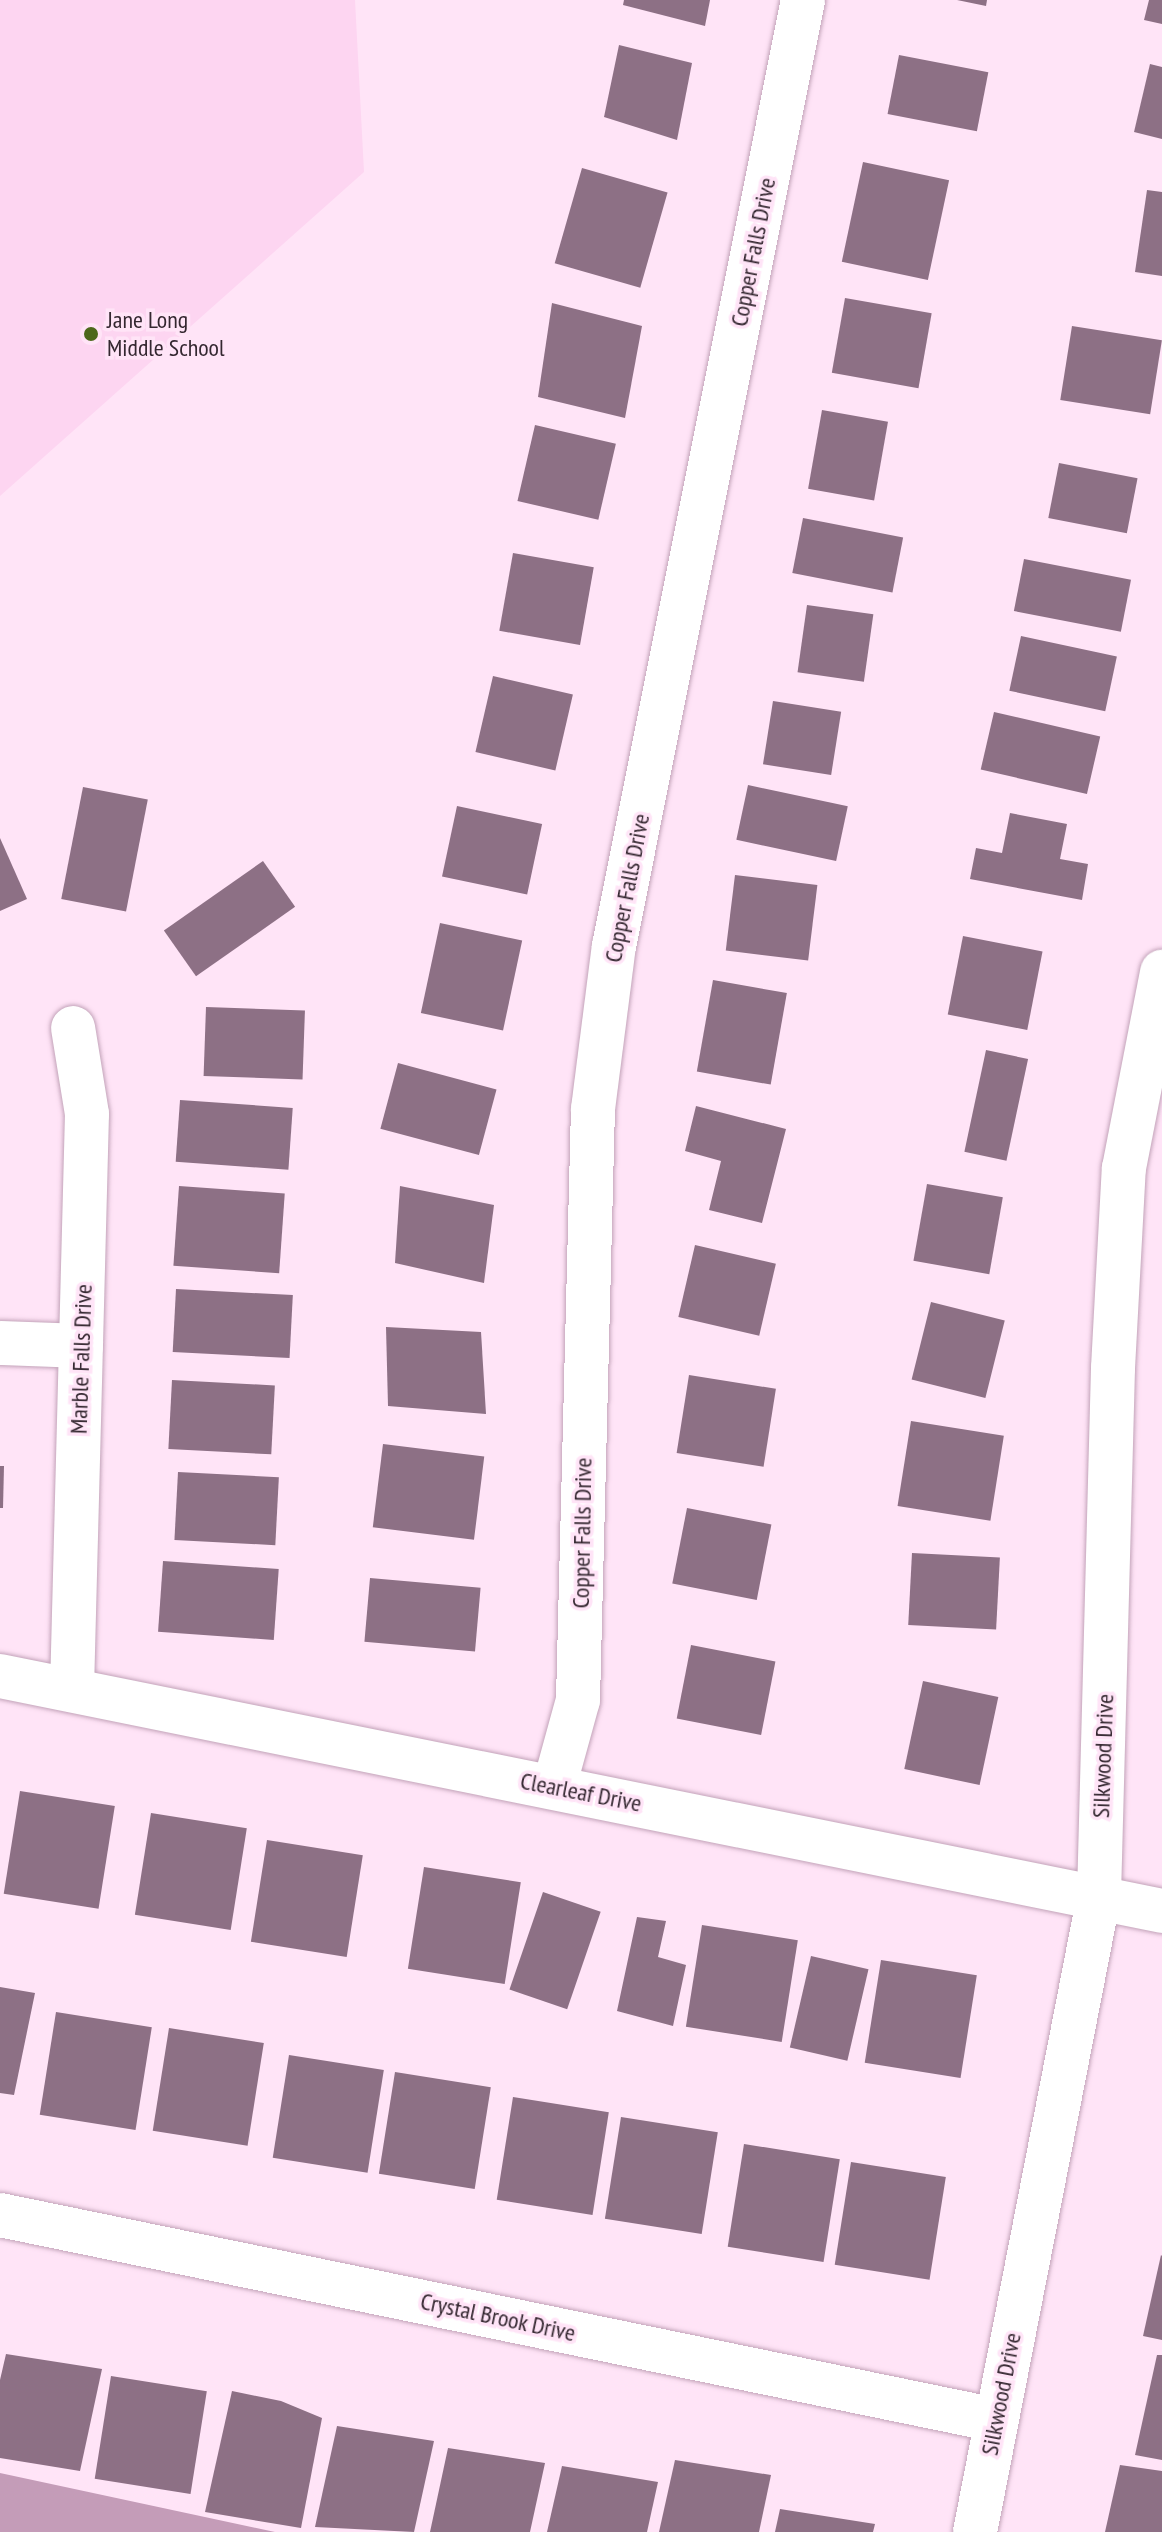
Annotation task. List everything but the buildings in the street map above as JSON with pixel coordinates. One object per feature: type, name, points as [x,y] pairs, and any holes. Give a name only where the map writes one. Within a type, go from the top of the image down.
[{"type":"street","name":"Copper Falls Drive","points":[[554,1787],[578,1700],[593,1109],[614,946],[803,0]]},
{"type":"street","name":"Silkwood Drive","points":[[975,2532],[1099,1896],[1113,1368],[1124,1168],[1162,972]]},
{"type":"street","name":"Marble Falls Drive","points":[[72,1690],[87,1114],[73,1028]]},
{"type":"street","points":[[0,1343],[81,1346]]},
{"type":"street","name":"Clearleaf Drive","points":[[0,1676],[1162,1911]]},
{"type":"street","name":"Crystal Brook Drive","points":[[0,2215],[996,2420]]},
{"type":"shaded area","name":"Jane Long Middle School","points":[[0,0],[355,0],[364,172],[0,496]]},
{"type":"shaded area","points":[[0,2473],[275,2532],[0,2532]]},
{"type":"place","name":"Jane Long Middle School","points":[[91,334]]}]
